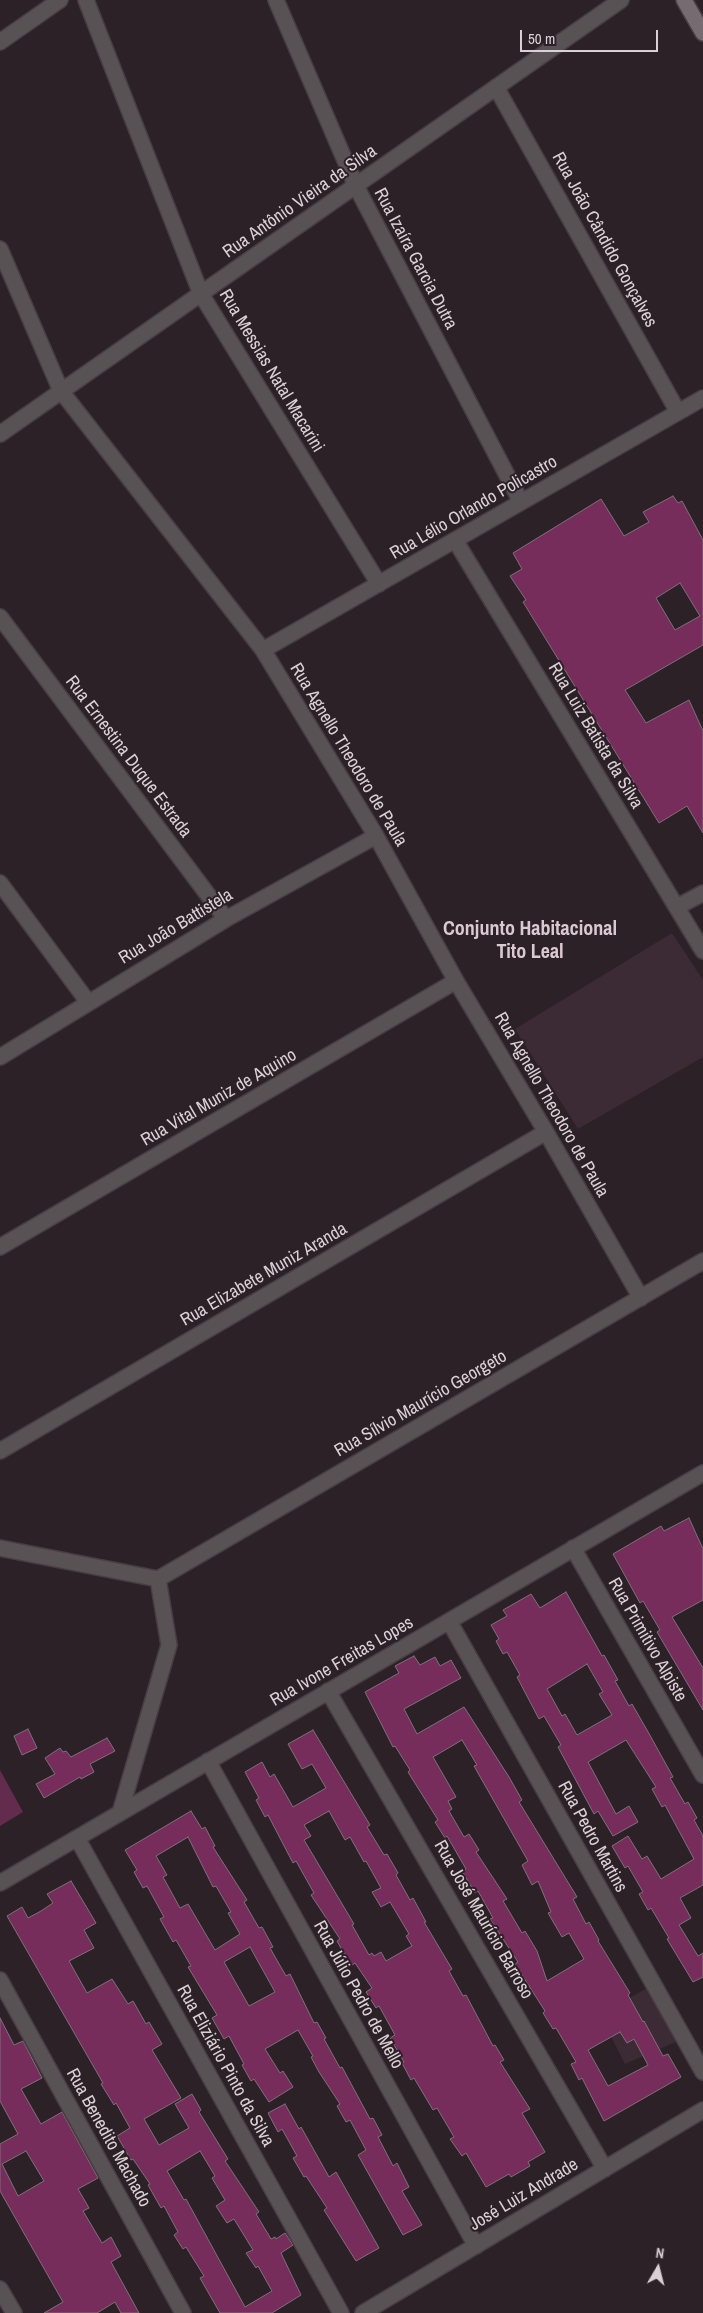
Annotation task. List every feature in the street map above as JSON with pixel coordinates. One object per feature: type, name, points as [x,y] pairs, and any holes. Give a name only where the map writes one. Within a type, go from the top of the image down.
[{"type":"street","points":[[0,42],[60,0]]},
{"type":"street","name":"Rua Messias Natal Macarini","points":[[86,0],[201,294],[379,584]]},
{"type":"street","name":"Rua Izaíra Garcia Dutra","points":[[276,0],[356,186],[521,502]]},
{"type":"street","name":"Rua Antônio Vieira da Silva","points":[[0,434],[621,0]]},
{"type":"street","points":[[684,0],[703,33]]},
{"type":"street","name":"Rua João Cândido Gonçalves","points":[[496,87],[678,412]]},
{"type":"street","name":"Rua Agnello Theodoro de Paula","points":[[0,249],[61,392],[263,650],[376,836],[456,981],[546,1132],[641,1298]]},
{"type":"street","name":"Rua Lélio Orlando Policastro","points":[[263,650],[703,398]]},
{"type":"street","name":"Rua Luiz Batista da Silva","points":[[455,540],[703,951]]},
{"type":"street","name":"Rua Ernestina Duque Estrada","points":[[0,618],[226,919]]},
{"type":"street","name":"Rua João Battistela","points":[[0,1058],[88,1002],[226,919],[376,836]]},
{"type":"street","points":[[0,883],[88,1002]]},
{"type":"street","points":[[677,907],[703,893]]},
{"type":"street","name":"Rua Vital Muniz de Aquino","points":[[0,1248],[456,981]]},
{"type":"street","name":"Rua Elizabete Muniz Aranda","points":[[0,1451],[546,1132]]},
{"type":"street","name":"Rua Sílvio Maurício Georgeto","points":[[158,1579],[703,1261]]},
{"type":"street","name":"Rua Ivone Freitas Lopes","points":[[0,1883],[573,1548],[701,1479]]},
{"type":"street","points":[[0,1548],[158,1579],[169,1645],[120,1813]]},
{"type":"street","name":"Rua Primitivo Alpiste","points":[[573,1548],[703,1775]]},
{"type":"street","name":"Rua Pedro Martins","points":[[449,1621],[703,2072]]},
{"type":"street","name":"Rua José Maurício Barroso","points":[[328,1691],[605,2169]]},
{"type":"street","name":"Rua Júlio Pedro de Mello","points":[[208,1762],[476,2246]]},
{"type":"street","name":"Rua Eliziário Pinto da Silva","points":[[77,1838],[341,2313]]},
{"type":"street","name":"Rua Benedito Machado","points":[[0,1980],[183,2313]]},
{"type":"street","name":"José Luiz Andrade","points":[[363,2313],[703,2110]]},
{"type":"street","points":[[1,2292],[14,2313]]},
{"type":"shaded area","points":[[672,933],[703,980],[703,1057],[578,1129],[515,1029]]},
{"type":"shaded area","points":[[0,1770],[23,1812],[0,1826]]},
{"type":"shaded area","points":[[647,1988],[680,2040],[625,2064],[600,2015]]},
{"type":"building","points":[[673,496],[678,503],[682,501],[703,540],[703,645],[625,690],[646,723],[689,700],[703,731],[703,833],[687,806],[659,823],[523,602],[526,600],[510,576],[522,569],[513,553],[601,499],[624,536],[649,522],[643,512]],"holes":[[[680,583],[700,616],[675,630],[656,598]]]},
{"type":"building","points":[[689,1518],[703,1549],[703,1600],[672,1617],[703,1668],[703,1710],[657,1632],[660,1630],[643,1601],[640,1603],[613,1554],[661,1526],[664,1531]]},
{"type":"building","points":[[566,1592],[602,1656],[604,1655],[618,1680],[615,1681],[629,1706],[632,1704],[647,1730],[673,1777],[670,1778],[685,1804],[688,1802],[697,1818],[694,1820],[703,1836],[703,1885],[680,1898],[691,1918],[679,1925],[698,1956],[703,1953],[703,1977],[693,1982],[651,1908],[648,1910],[639,1894],[643,1892],[628,1866],[625,1868],[612,1846],[628,1836],[642,1859],[647,1856],[661,1879],[694,1859],[665,1805],[662,1807],[652,1789],[656,1787],[626,1740],[588,1762],[616,1814],[629,1806],[638,1822],[613,1836],[598,1811],[594,1814],[558,1747],[561,1745],[544,1716],[539,1719],[517,1677],[520,1675],[507,1652],[503,1654],[496,1641],[499,1639],[491,1625],[507,1616],[503,1610],[531,1594],[540,1608]],"holes":[[[587,1664],[603,1692],[599,1694],[612,1715],[577,1735],[565,1714],[562,1716],[547,1689]]]},
{"type":"building","points":[[414,1656],[420,1665],[435,1657],[440,1666],[451,1660],[461,1678],[404,1709],[417,1734],[464,1707],[509,1777],[522,1800],[519,1802],[577,1897],[573,1899],[586,1924],[589,1922],[598,1941],[630,1993],[628,1995],[643,2022],[663,2056],[668,2054],[681,2077],[604,2121],[582,2078],[579,2080],[571,2064],[576,2062],[556,2028],[553,2029],[543,2013],[545,2011],[515,1964],[518,1962],[490,1919],[493,1918],[478,1891],[475,1893],[462,1871],[466,1869],[447,1836],[445,1838],[435,1822],[438,1820],[408,1772],[410,1770],[395,1746],[393,1747],[365,1692],[399,1673],[395,1666]],"holes":[[[462,1740],[477,1765],[474,1766],[528,1861],[522,1865],[532,1885],[538,1881],[551,1912],[548,1913],[562,1937],[569,1933],[584,1959],[547,1981],[537,1951],[525,1931],[522,1933],[503,1901],[507,1899],[476,1852],[479,1850],[469,1834],[464,1837],[449,1811],[452,1809],[448,1801],[456,1797],[433,1757]],[[620,2032],[627,2043],[634,2039],[648,2065],[608,2086],[588,2050]]]},
{"type":"building","points":[[28,1729],[37,1748],[22,1755],[14,1736]]},
{"type":"building","points":[[313,1730],[370,1825],[367,1827],[384,1855],[387,1854],[398,1873],[396,1875],[410,1900],[413,1898],[426,1922],[424,1922],[452,1969],[449,1971],[463,1996],[466,1995],[493,2046],[495,2045],[504,2060],[500,2062],[530,2109],[522,2113],[545,2152],[528,2162],[530,2166],[511,2177],[509,2174],[486,2187],[466,2153],[462,2156],[450,2139],[454,2137],[437,2108],[433,2110],[414,2078],[411,2080],[402,2063],[404,2062],[390,2038],[395,2035],[379,2006],[376,2008],[366,1992],[372,1988],[355,1963],[351,1966],[337,1941],[340,1939],[311,1895],[314,1893],[296,1861],[293,1863],[268,1815],[265,1817],[256,1800],[259,1798],[245,1772],[262,1762],[270,1777],[274,1774],[293,1807],[326,1788],[312,1764],[302,1769],[288,1744]],"holes":[[[329,1811],[345,1840],[350,1837],[381,1888],[372,1892],[381,1907],[390,1902],[409,1934],[406,1936],[412,1946],[386,1961],[381,1952],[374,1956],[372,1953],[369,1955],[352,1925],[354,1924],[304,1840],[311,1836],[304,1825]]]},
{"type":"building","points":[[107,1738],[115,1751],[90,1764],[94,1772],[81,1779],[80,1777],[44,1798],[36,1784],[55,1774],[45,1758],[60,1748],[71,1757]]},
{"type":"building","points":[[191,1811],[202,1829],[205,1827],[215,1846],[213,1847],[247,1900],[244,1902],[259,1928],[262,1927],[273,1947],[270,1948],[286,1976],[290,1974],[314,2023],[317,2022],[326,2038],[324,2039],[340,2068],[342,2067],[370,2119],[373,2118],[382,2135],[378,2137],[393,2166],[397,2163],[409,2187],[402,2191],[422,2225],[403,2235],[358,2155],[366,2150],[350,2120],[346,2122],[337,2106],[340,2104],[319,2072],[311,2057],[313,2056],[298,2030],[265,2049],[280,2073],[283,2071],[293,2087],[269,2102],[254,2079],[251,2081],[229,2036],[224,2039],[212,2018],[217,2015],[188,1967],[191,1966],[176,1940],[173,1942],[160,1919],[164,1917],[147,1886],[143,1888],[134,1872],[137,1870],[125,1850]],"holes":[[[188,1837],[213,1887],[216,1886],[231,1912],[228,1913],[240,1934],[215,1950],[188,1904],[180,1908],[163,1877],[167,1875],[156,1856]],[[250,1947],[275,1992],[249,2006],[224,1962]]]},
{"type":"building","points":[[71,1881],[96,1923],[84,1930],[94,1948],[69,1961],[87,1993],[112,1979],[128,2004],[133,2001],[146,2024],[149,2022],[162,2044],[152,2050],[181,2098],[144,2119],[159,2145],[189,2128],[175,2104],[192,2094],[201,2110],[199,2112],[228,2159],[225,2161],[259,2212],[256,2214],[271,2239],[275,2237],[276,2239],[285,2233],[293,2245],[281,2253],[301,2295],[272,2313],[220,2313],[200,2278],[204,2276],[186,2247],[183,2249],[174,2235],[178,2232],[164,2206],[161,2208],[148,2185],[150,2184],[133,2159],[131,2160],[117,2136],[130,2128],[116,2103],[114,2105],[101,2084],[103,2083],[7,1916],[22,1907],[28,1918],[41,1911],[53,1903],[47,1894]],"holes":[[[200,2151],[215,2176],[212,2178],[225,2200],[216,2206],[227,2223],[234,2219],[253,2250],[246,2253],[256,2268],[258,2266],[272,2291],[245,2307],[186,2199],[184,2200],[167,2171]]]},
{"type":"building","points":[[0,2018],[14,2045],[23,2041],[42,2078],[21,2089],[41,2124],[62,2112],[98,2178],[78,2189],[89,2208],[83,2211],[102,2243],[111,2237],[121,2256],[111,2262],[139,2313],[121,2313],[115,2302],[97,2313],[44,2313],[63,2302],[0,2191],[0,2144],[18,2134],[0,2101]],"holes":[[[26,2151],[44,2181],[18,2196],[2,2164]]]},
{"type":"building","points":[[285,2104],[299,2129],[301,2127],[329,2177],[336,2172],[379,2248],[356,2261],[324,2210],[327,2208],[306,2176],[304,2177],[293,2158],[297,2156],[282,2129],[278,2132],[268,2113]]},
{"type":"district","name":"Conjunto Habitacional Tito Leal","points":[[530,942]]}]
